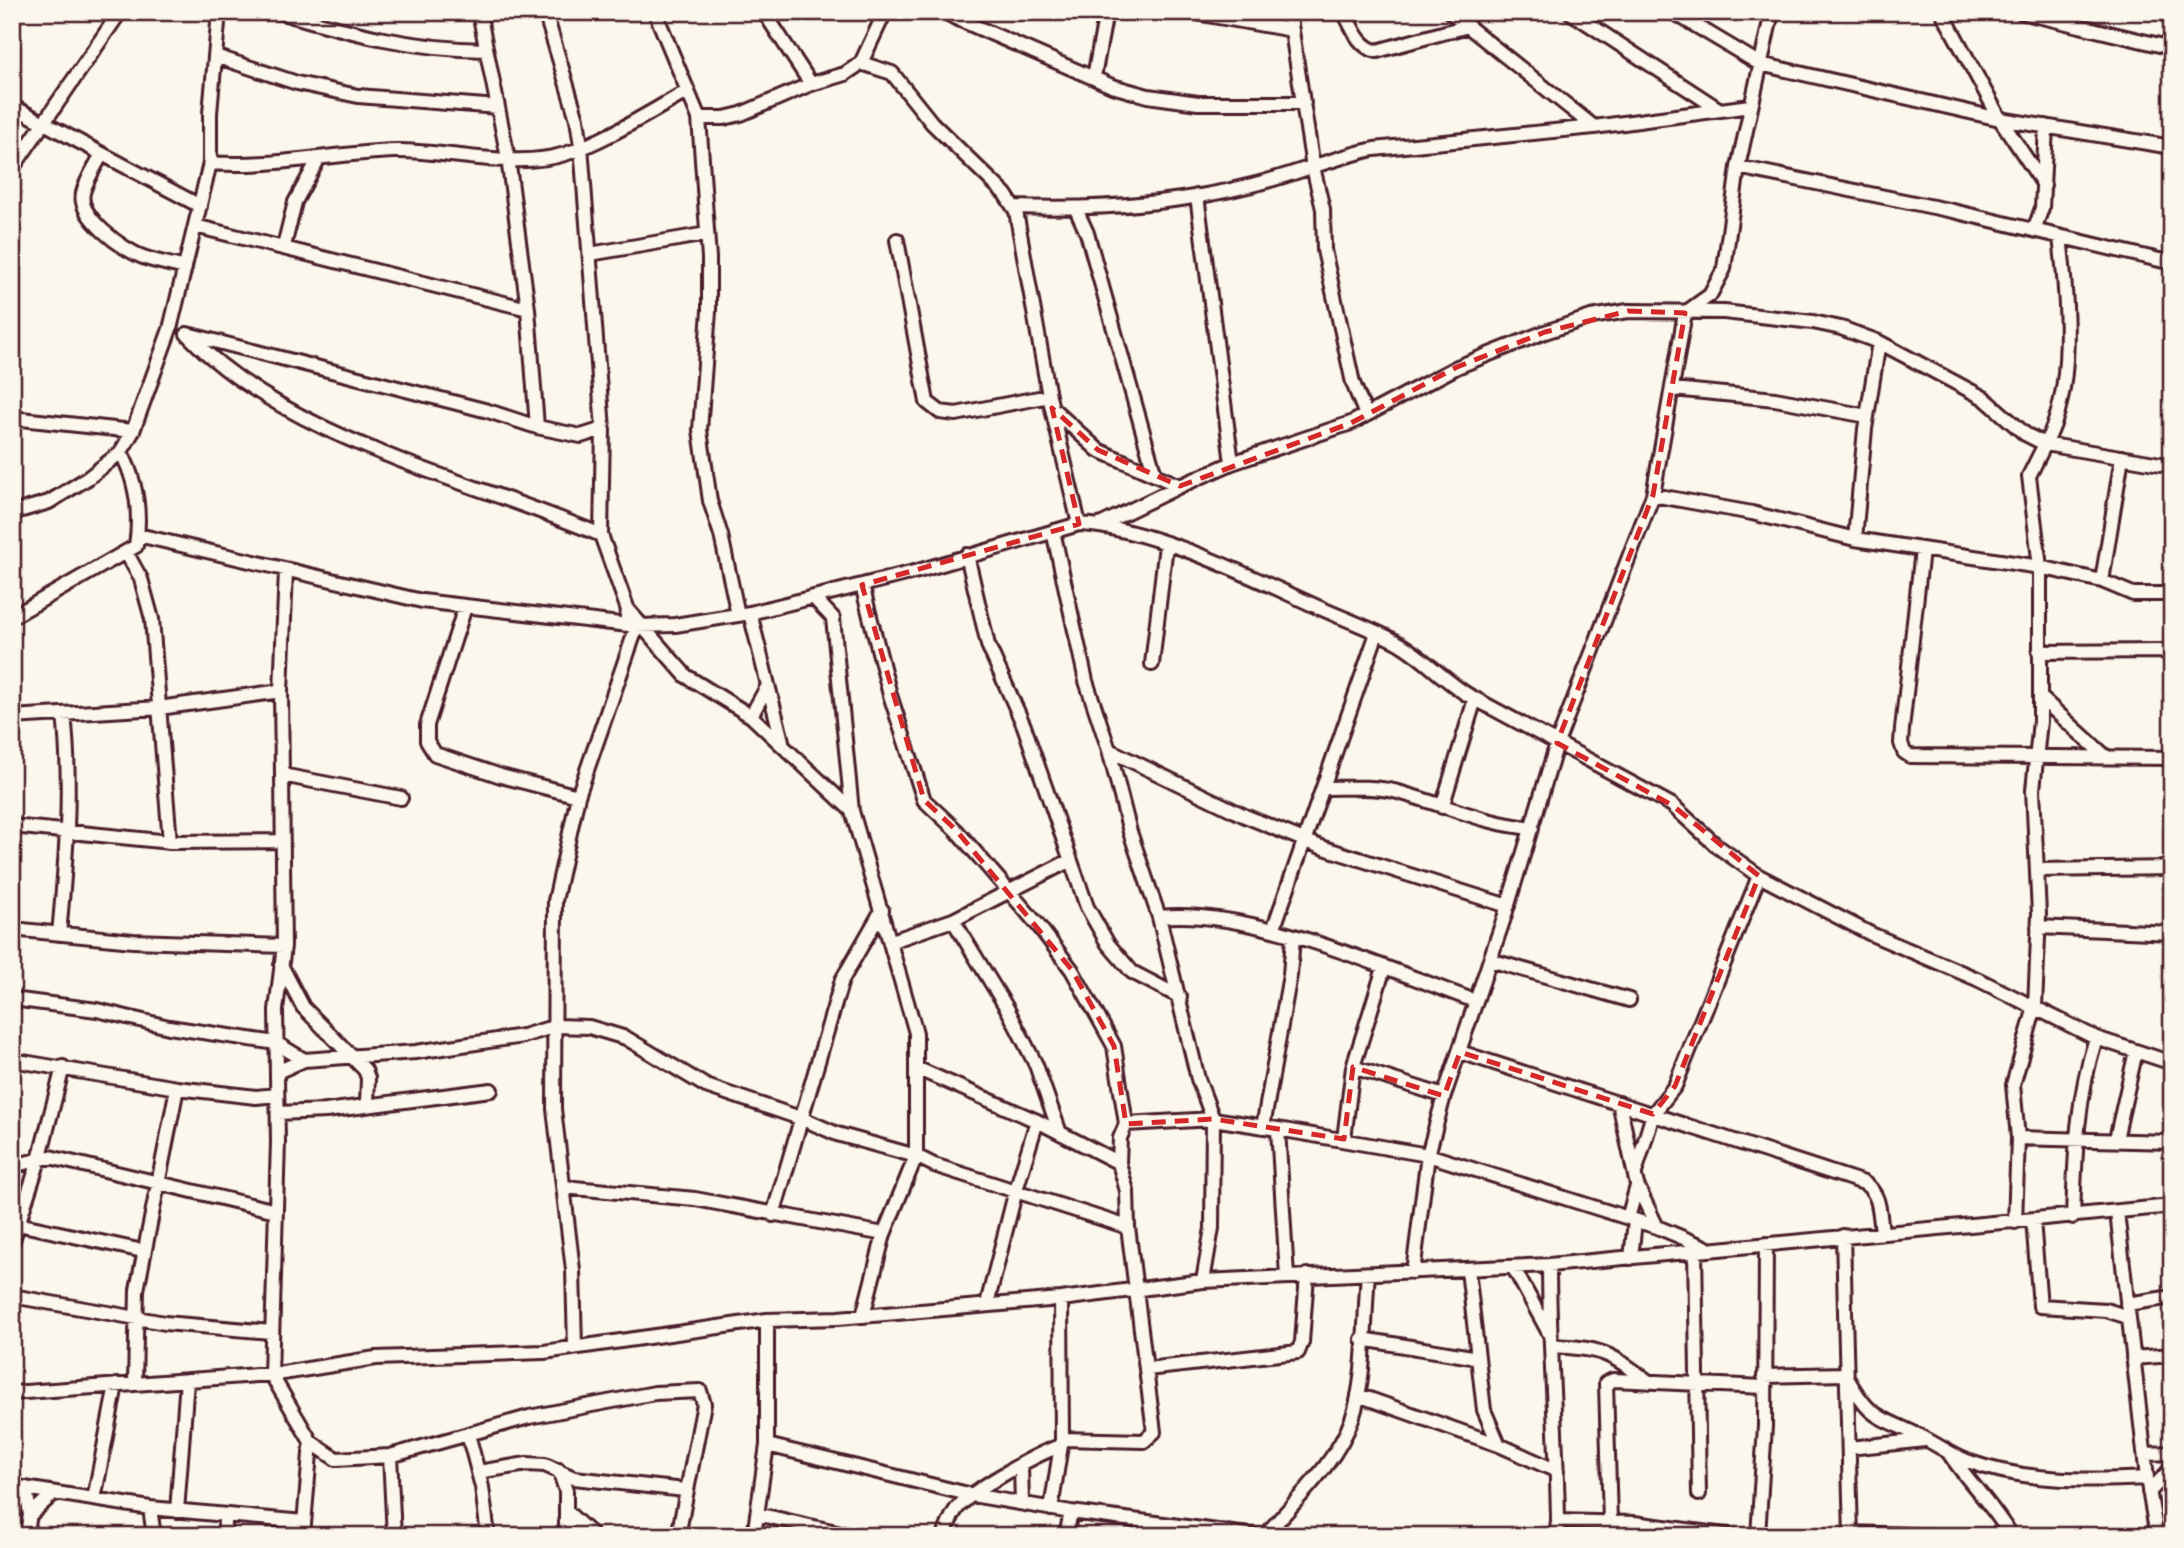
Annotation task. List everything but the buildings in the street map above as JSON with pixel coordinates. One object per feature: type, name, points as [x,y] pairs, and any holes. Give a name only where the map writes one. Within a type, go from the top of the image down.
[{"type":"street","points":[[12,169],[120,12]]},
{"type":"street","points":[[12,513],[49,502],[121,453],[133,431],[170,329],[210,163],[210,113],[219,12]]},
{"type":"street","points":[[279,12],[398,44],[434,49],[486,50]]},
{"type":"street","points":[[479,12],[508,158],[528,309],[537,427]]},
{"type":"street","points":[[545,12],[577,119],[581,146],[603,429],[601,535],[628,610],[635,625],[686,676],[751,716],[782,742],[852,811]]},
{"type":"street","points":[[655,12],[699,118],[709,311],[700,430],[710,501],[782,742]]},
{"type":"street","points":[[764,12],[811,84]]},
{"type":"street","points":[[942,12],[1094,77],[1148,96],[1198,103],[1304,103]]},
{"type":"street","points":[[1094,77],[1106,12]]},
{"type":"street","points":[[1190,12],[1292,30]]},
{"type":"street","points":[[1289,12],[1313,167],[1323,209],[1324,250],[1353,383],[1366,415]]},
{"type":"street","points":[[1344,12],[1362,43],[1368,49],[1377,51],[1468,26]]},
{"type":"street","points":[[1450,12],[1594,127]]},
{"type":"street","points":[[1570,12],[1720,110]]},
{"type":"street","points":[[1673,12],[1760,64],[2000,119],[2172,147]]},
{"type":"street","points":[[1413,1272],[1428,1155],[1444,1096],[1508,906],[1557,743],[1653,495],[1685,313],[1710,295],[1724,269],[1738,167],[1772,12]]},
{"type":"street","points":[[1942,12],[2000,119],[2044,185]]},
{"type":"street","points":[[2021,12],[2172,48]]},
{"type":"street","points":[[699,118],[724,118],[741,114],[811,84],[845,74],[861,63],[880,15]]},
{"type":"street","points":[[215,56],[297,83],[358,96],[498,107]]},
{"type":"street","points":[[861,63],[892,73],[932,123],[1005,194],[1014,207],[1051,402],[1079,524]]},
{"type":"street","points":[[210,163],[250,166],[399,151],[454,157],[540,159],[565,154],[688,91]]},
{"type":"street","points":[[12,106],[200,206]]},
{"type":"street","points":[[1014,207],[1076,209],[1163,203],[1248,186],[1342,156],[1374,149],[1594,127],[1750,106]]},
{"type":"street","points":[[2034,230],[2042,208],[2046,125]]},
{"type":"street","points":[[102,153],[82,193],[84,206],[97,226],[127,249],[185,268]]},
{"type":"street","points":[[284,246],[295,202],[319,158]]},
{"type":"street","points":[[1738,167],[2034,230],[2172,263]]},
{"type":"street","points":[[1196,196],[1232,464]]},
{"type":"street","points":[[2015,1222],[2018,1138],[2012,1085],[2035,1007],[2038,927],[2033,790],[2040,697],[2040,567],[2029,477],[2056,424],[2064,370],[2055,236],[2042,208]]},
{"type":"street","points":[[1076,209],[1087,233],[1155,475]]},
{"type":"street","points":[[195,226],[284,246],[528,309]]},
{"type":"street","points":[[590,254],[707,234]]},
{"type":"street","points":[[897,240],[927,402],[940,412],[957,414],[1051,402]]},
{"type":"street","points":[[1100,525],[1232,464],[1366,415],[1457,367],[1591,317],[1628,311],[1724,312],[1813,322],[1879,342],[1984,397],[2025,434],[2045,444],[2172,466]]},
{"type":"street","points":[[170,329],[488,411],[537,427],[582,436],[603,453]]},
{"type":"street","points":[[188,335],[215,361],[262,393],[381,454],[534,506],[601,535]]},
{"type":"street","points":[[1855,539],[1867,416],[1879,342]]},
{"type":"street","points":[[1673,389],[1775,399],[1867,416]]},
{"type":"street","points":[[1051,402],[1098,450],[1180,486]]},
{"type":"street","points":[[12,418],[133,431]]},
{"type":"street","points":[[582,436],[603,429]]},
{"type":"street","points":[[12,617],[136,546],[136,493],[121,453]]},
{"type":"street","points":[[2102,581],[2122,457]]},
{"type":"street","points":[[1653,495],[1720,506],[1855,539],[2040,567],[2102,581],[2133,594],[2171,593]]},
{"type":"street","points":[[138,535],[422,601],[635,625],[675,625],[744,614],[814,598],[1079,524],[1100,525],[1166,545],[1284,590],[1396,642],[1436,675],[1475,699],[1672,805],[1717,846],[1759,876],[1871,934],[2035,1007],[2096,1038],[2172,1063]]},
{"type":"street","points":[[1053,531],[1081,661],[1109,750],[1130,832],[1158,917],[1180,997],[1198,1079],[1213,1119],[1212,1228],[1203,1281]]},
{"type":"street","points":[[1152,664],[1166,545]]},
{"type":"street","points":[[1922,550],[1900,743],[1904,752],[1910,755],[2172,758]]},
{"type":"street","points":[[126,552],[141,579],[152,618],[170,842]]},
{"type":"street","points":[[967,555],[988,645],[1024,726],[1087,907],[1108,944],[1132,972],[1180,997]]},
{"type":"street","points":[[286,571],[281,691],[284,946],[276,1043],[278,1113],[271,1374],[312,1442],[336,1459],[390,1456],[529,1417],[655,1393],[693,1389],[699,1391],[704,1404],[678,1536]]},
{"type":"street","points":[[862,585],[890,695],[924,800],[956,830],[1072,970],[1114,1046],[1126,1124],[1121,1139],[1119,1163],[1127,1191],[1128,1227],[1154,1422],[1150,1438],[1144,1441],[1062,1443],[972,1495],[952,1516],[944,1536]]},
{"type":"street","points":[[830,594],[852,811],[892,941],[916,1033],[916,1156],[884,1234],[863,1316]]},
{"type":"street","points":[[814,598],[833,618]]},
{"type":"street","points":[[465,607],[427,725],[427,741],[435,754],[500,776],[578,796]]},
{"type":"street","points":[[575,1347],[573,1270],[554,1109],[555,901],[578,796],[635,625]]},
{"type":"street","points":[[1273,930],[1307,841],[1377,633]]},
{"type":"street","points":[[2039,652],[2163,651],[2172,655]]},
{"type":"street","points":[[751,716],[766,689]]},
{"type":"street","points":[[12,717],[159,708],[281,691]]},
{"type":"street","points":[[2040,697],[2106,757]]},
{"type":"street","points":[[1442,807],[1475,699]]},
{"type":"street","points":[[59,934],[69,831],[69,760],[64,714]]},
{"type":"street","points":[[1109,750],[1245,816],[1307,841],[1508,906]]},
{"type":"street","points":[[282,775],[401,798]]},
{"type":"street","points":[[1323,788],[1373,788],[1486,822],[1532,828]]},
{"type":"street","points":[[12,826],[170,842],[283,841]]},
{"type":"street","points":[[892,941],[953,920],[1069,861]]},
{"type":"street","points":[[2037,870],[2172,868]]},
{"type":"street","points":[[1636,1170],[1653,1114],[1675,1086],[1759,876]]},
{"type":"street","points":[[773,1215],[842,980],[882,910]]},
{"type":"street","points":[[1158,917],[1189,914],[1273,930],[1475,1001]]},
{"type":"street","points":[[953,920],[1008,1010],[1036,1065],[1060,1133]]},
{"type":"street","points":[[2038,927],[2172,933]]},
{"type":"street","points":[[12,929],[133,941],[284,946]]},
{"type":"street","points":[[1264,1127],[1290,975],[1293,937]]},
{"type":"street","points":[[1490,960],[1629,1000]]},
{"type":"street","points":[[281,964],[303,1007],[369,1077],[367,1104]]},
{"type":"street","points":[[1344,1139],[1353,1067],[1384,968]]},
{"type":"street","points":[[12,999],[97,1010],[169,1027],[276,1043],[304,1060]]},
{"type":"street","points":[[277,1072],[304,1060],[468,1045],[523,1036],[556,1026],[589,1027],[626,1038],[706,1086],[861,1142],[916,1156],[934,1166],[1128,1227]]},
{"type":"street","points":[[2073,1216],[2076,1138],[2085,1072],[2096,1038]]},
{"type":"street","points":[[2116,1139],[2136,1051]]},
{"type":"street","points":[[1460,1052],[1864,1182],[1873,1189],[1877,1197],[1882,1231]]},
{"type":"street","points":[[12,1060],[177,1088],[256,1097],[277,1095]]},
{"type":"street","points":[[12,1243],[39,1160],[62,1067]]},
{"type":"street","points":[[1353,1067],[1444,1096]]},
{"type":"street","points":[[916,1068],[1037,1121],[1119,1163]]},
{"type":"street","points":[[135,1384],[134,1315],[143,1251],[177,1088]]},
{"type":"street","points":[[278,1113],[491,1090]]},
{"type":"street","points":[[1619,1103],[1636,1170],[1637,1185],[1631,1220],[1632,1258]]},
{"type":"street","points":[[1126,1124],[1213,1119],[1428,1155],[1657,1227],[1709,1248]]},
{"type":"street","points":[[987,1304],[1037,1121]]},
{"type":"street","points":[[1278,1129],[1287,1276]]},
{"type":"street","points":[[2018,1138],[2172,1142]]},
{"type":"street","points":[[1098,1151],[1121,1139]]},
{"type":"street","points":[[12,1166],[50,1157],[276,1211]]},
{"type":"street","points":[[1637,1185],[1657,1227]]},
{"type":"street","points":[[563,1187],[695,1199],[884,1234]]},
{"type":"street","points":[[12,1393],[271,1374],[376,1358],[525,1353],[766,1320],[863,1316],[1061,1299],[1203,1281],[1549,1265],[1882,1231],[2015,1222],[2172,1206]]},
{"type":"street","points":[[2117,1212],[2147,1478],[2157,1536]]},
{"type":"street","points":[[2033,1220],[2040,1306],[2128,1310],[2172,1297]]},
{"type":"street","points":[[18,1224],[143,1251]]},
{"type":"street","points":[[1843,1236],[1851,1534],[1940,1536]]},
{"type":"street","points":[[1758,1536],[1766,1244]]},
{"type":"street","points":[[1695,1250],[1699,1494]]},
{"type":"street","points":[[1549,1265],[1559,1521],[1556,1536]]},
{"type":"street","points":[[1513,1267],[1550,1340]]},
{"type":"street","points":[[1468,1270],[1484,1410],[1499,1445]]},
{"type":"street","points":[[1265,1536],[1334,1456],[1352,1420],[1358,1395],[1368,1274]]},
{"type":"street","points":[[1147,1369],[1298,1352],[1302,1342],[1307,1275]]},
{"type":"street","points":[[12,1296],[165,1322],[271,1332]]},
{"type":"street","points":[[1051,1509],[1062,1443],[1061,1299]]},
{"type":"street","points":[[754,1536],[767,1445],[766,1320]]},
{"type":"street","points":[[1362,1339],[1478,1358]]},
{"type":"street","points":[[1550,1340],[1612,1354],[1649,1382]]},
{"type":"street","points":[[2133,1358],[2172,1355]]},
{"type":"street","points":[[1610,1522],[1606,1383],[1613,1380],[1697,1385],[1845,1374]]},
{"type":"street","points":[[1845,1374],[1860,1402],[1871,1412],[1966,1461],[2019,1474],[2092,1481],[2147,1478]]},
{"type":"street","points":[[177,1511],[187,1380]]},
{"type":"street","points":[[94,1499],[117,1385]]},
{"type":"street","points":[[1358,1395],[1499,1445],[1557,1471]]},
{"type":"street","points":[[1473,1437],[1484,1410]]},
{"type":"street","points":[[468,1434],[478,1472],[488,1536]]},
{"type":"street","points":[[1849,1448],[1927,1440]]},
{"type":"street","points":[[303,1536],[312,1442]]},
{"type":"street","points":[[767,1445],[972,1495],[1071,1513],[1256,1536]]},
{"type":"street","points":[[1949,1452],[1964,1476],[1987,1499],[2011,1536]]},
{"type":"street","points":[[2145,1454],[2172,1452]]},
{"type":"street","points":[[390,1456],[394,1536]]},
{"type":"street","points":[[478,1472],[527,1464],[545,1465],[574,1478],[685,1490]]},
{"type":"street","points":[[1021,1466],[1022,1503]]},
{"type":"street","points":[[2150,1492],[2172,1468]]},
{"type":"street","points":[[559,1470],[566,1491],[566,1536]]},
{"type":"street","points":[[566,1491],[574,1478]]},
{"type":"street","points":[[12,1486],[150,1508],[304,1522]]},
{"type":"street","points":[[26,1488],[30,1516],[26,1536]]},
{"type":"street","points":[[30,1516],[54,1493]]},
{"type":"street","points":[[150,1508],[154,1536]]},
{"type":"street","points":[[566,1511],[593,1536]]},
{"type":"street","points":[[1066,1536],[1071,1513]]},
{"type":"street","points":[[757,1514],[853,1536]]},
{"type":"street","points":[[225,1516],[225,1536]]},
{"type":"street","points":[[1559,1521],[1610,1522],[1635,1529],[1732,1536]]},
{"type":"highlighted area","points":[[1628,311],[1685,313],[1653,495],[1557,743],[1672,805],[1759,876],[1675,1086],[1653,1114],[1460,1052],[1444,1096],[1353,1067],[1344,1139],[1213,1119],[1126,1124],[1114,1046],[1072,970],[956,830],[924,800],[862,585],[1079,524],[1052,408],[1098,450],[1180,486],[1351,423],[1457,367],[1545,332]]}]
